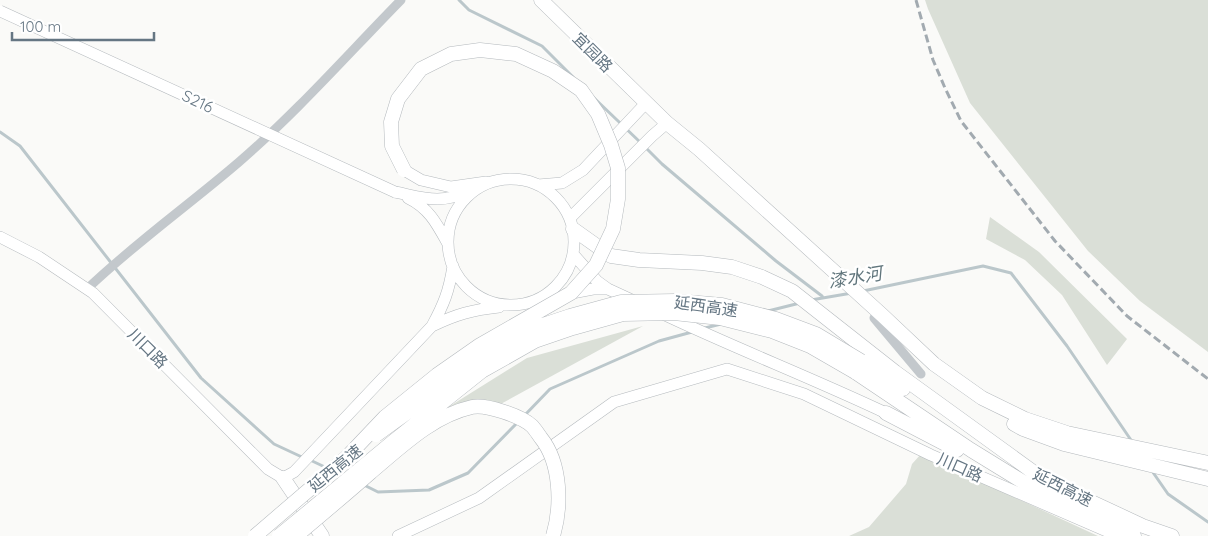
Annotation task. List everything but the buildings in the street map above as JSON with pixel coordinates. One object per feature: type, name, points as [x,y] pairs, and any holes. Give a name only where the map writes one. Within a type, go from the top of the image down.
[{"type":"highway","name":"宜园路","points":[[541,0],[696,152]]},
{"type":"highway","points":[[347,457],[385,417],[437,375],[480,345],[572,293],[596,264],[614,230],[618,199],[618,168],[611,144],[598,114],[581,90],[553,71],[516,54],[480,50],[451,54],[421,69],[398,99],[391,122],[392,146],[404,170]]},
{"type":"highway","points":[[696,152],[941,378],[984,407],[1024,429],[1064,444],[1208,479]]},
{"type":"highway","points":[[696,152],[875,308],[934,364],[982,398],[1025,420],[1067,433],[1208,463]]},
{"type":"highway","points":[[571,224],[611,256],[732,267],[762,277],[792,291],[1044,488]]},
{"type":"highway","name":"延西高速","points":[[255,536],[347,457],[488,354],[531,329],[621,302],[675,301],[722,305],[776,319],[816,334],[971,450],[1134,536]]},
{"type":"highway","name":"延西高速","points":[[278,536],[482,371],[535,341],[573,328],[623,314],[674,313],[720,318],[772,331],[858,366]]},
{"type":"highway","points":[[296,536],[415,436],[448,416],[473,407],[501,410],[531,425],[548,446],[555,470],[559,500],[553,536]]},
{"type":"highway","points":[[886,413],[1044,488]]},
{"type":"highway","points":[[288,475],[322,536]]},
{"type":"highway","name":"延西高速","points":[[1044,488],[1172,536]]},
{"type":"main road","name":"S216","points":[[0,11],[395,192]]},
{"type":"main road","points":[[538,185],[562,183],[583,170],[646,103]]},
{"type":"main road","points":[[571,224],[596,193],[667,123]]},
{"type":"main road","points":[[404,170],[421,180],[450,187],[505,179],[522,180],[538,185],[557,199],[571,224],[573,254],[566,274],[552,291],[534,302]]},
{"type":"main road","points":[[395,192],[434,200],[454,198],[491,182],[505,179]]},
{"type":"main road","points":[[448,244],[450,228],[456,212],[466,199],[478,189]]},
{"type":"main road","points":[[395,192],[417,202],[434,218],[448,244],[453,266],[462,282],[475,294],[491,302],[508,306]]},
{"type":"main road","name":"川口路","points":[[0,237],[39,257],[87,288],[268,469],[288,475]]},
{"type":"main road","points":[[573,254],[597,281],[608,289],[724,343],[828,386],[886,413]]},
{"type":"main road","points":[[288,475],[432,326],[444,304],[450,287],[453,266]]},
{"type":"main road","points":[[432,326],[454,316],[474,310],[521,305],[593,288],[608,289]]},
{"type":"main road","points":[[775,364],[804,394]]},
{"type":"main road","points":[[398,536],[479,498],[614,402],[727,369],[804,394]]},
{"type":"main road","name":"川口路","points":[[804,394],[932,455],[1118,536]]},
{"type":"street","points":[[87,288],[125,253],[240,161],[286,118],[401,0]]},
{"type":"street","points":[[874,318],[921,374]]},
{"type":"shaded area","points":[[925,0],[1208,0],[1208,352],[1140,301],[1088,251],[970,103]]},
{"type":"shaded area","points":[[990,217],[1039,252],[1127,339],[1107,365],[1062,295],[1025,260],[986,239]]},
{"type":"shaded area","points":[[643,326],[497,406],[442,411],[527,358]]},
{"type":"shaded area","points":[[921,454],[1098,536],[849,536],[869,527],[906,484],[912,464]]},
{"type":"waterway","name":"漆水河","points":[[459,0],[469,10],[542,46],[573,77]]},
{"type":"waterway","name":"漆水河","points":[[593,97],[641,143]]},
{"type":"waterway","points":[[0,132],[20,146],[201,378],[274,444],[304,458]]},
{"type":"waterway","name":"漆水河","points":[[645,147],[662,164],[776,261],[822,296]]},
{"type":"waterway","name":"漆水河","points":[[863,291],[983,266],[1011,273],[1067,346],[1133,443]]},
{"type":"waterway","name":"漆水河","points":[[811,300],[852,293]]},
{"type":"waterway","points":[[768,311],[800,303]]},
{"type":"waterway","points":[[705,328],[721,324]]},
{"type":"waterway","points":[[523,417],[550,389],[659,341],[692,332]]},
{"type":"waterway","points":[[362,484],[378,492],[429,490],[468,473],[519,421]]},
{"type":"waterway","points":[[310,460],[327,468]]},
{"type":"waterway","name":"漆水河","points":[[1152,471],[1168,494],[1208,522]]},
{"type":"railway","points":[[916,0],[933,60],[961,121],[1055,241],[1127,316],[1208,379]]}]
